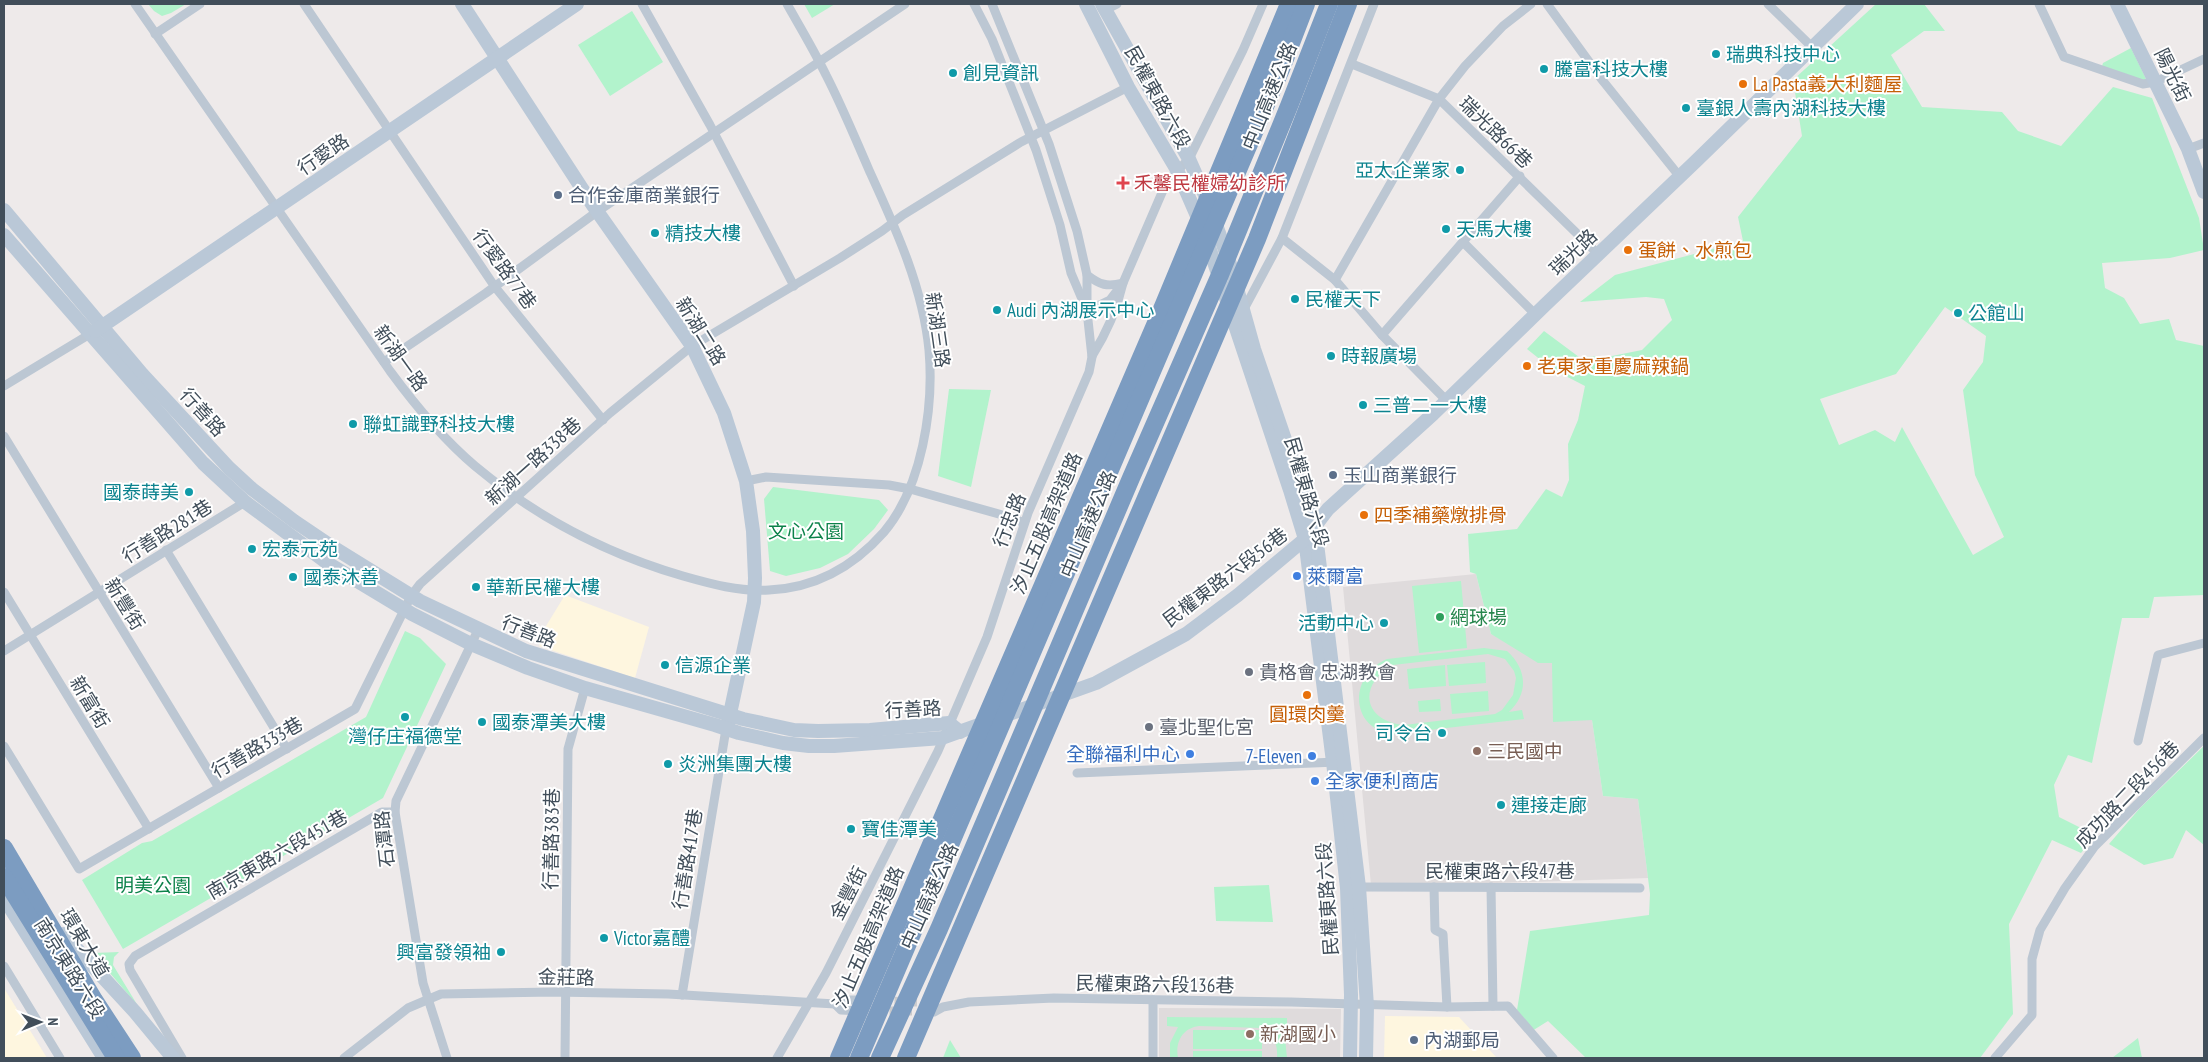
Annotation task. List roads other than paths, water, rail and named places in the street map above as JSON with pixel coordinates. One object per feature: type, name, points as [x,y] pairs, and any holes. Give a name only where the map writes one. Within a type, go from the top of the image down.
[{"type":"highway","name":"汐止五股高架道路","points":[[838,1058],[1158,318],[1289,4]]},
{"type":"highway","name":"中山高速公路","points":[[859,1058],[1195,273],[1306,4]]},
{"type":"highway","name":"中山高速公路","points":[[880,1058],[939,929],[1015,748],[1206,307],[1329,4]]},
{"type":"highway","points":[[906,1058],[1258,239],[1348,4]]},
{"type":"highway","name":"環東大道","points":[[4,848],[94,1000],[133,1058]]},
{"type":"highway","name":"環東大道","points":[[4,877],[116,1058]]},
{"type":"highway","points":[[899,1058],[939,929]]},
{"type":"highway","points":[[838,1058],[881,975],[911,933]]},
{"type":"street","name":"新湖一路","points":[[135,4],[415,405],[473,464],[544,517],[612,551],[660,570],[710,584],[755,590]]},
{"type":"street","points":[[155,34],[200,4]]},
{"type":"street","name":"行愛路77巷","points":[[304,4],[495,287],[603,420]]},
{"type":"street","name":"新湖二路","points":[[462,4],[490,46],[496,59],[598,211],[692,346],[724,413],[746,481],[753,531],[755,590],[744,653],[726,729]]},
{"type":"street","name":"行愛路","points":[[90,334],[577,4]]},
{"type":"street","points":[[642,4],[714,133],[794,286]]},
{"type":"street","name":"新湖三路","points":[[755,590],[794,587],[820,579],[848,566],[871,546],[896,517],[915,478],[928,404],[929,351],[920,299],[911,270],[893,224],[819,62],[787,4]]},
{"type":"street","points":[[384,362],[495,287],[598,211],[905,4]]},
{"type":"street","name":"行忠路","points":[[974,4],[992,39],[1031,137],[1060,225],[1071,273],[1087,311]]},
{"type":"street","name":"行忠路","points":[[942,738],[987,636],[1024,523],[1089,372],[1092,357],[1087,311],[1087,275],[1071,212],[1044,132],[992,4]]},
{"type":"street","name":"民權東路六段","points":[[1086,4],[1128,87],[1177,170],[1204,232],[1219,272],[1231,317],[1305,539],[1359,887],[1366,1006],[1366,1058]]},
{"type":"street","points":[[1092,357],[1104,337],[1123,283],[1166,181],[1189,158],[1243,50],[1263,4]]},
{"type":"street","points":[[1242,312],[1282,238],[1374,4]]},
{"type":"street","points":[[1335,280],[1439,100],[1465,66],[1503,26],[1531,4]]},
{"type":"street","points":[[1547,4],[1603,81],[1680,177]]},
{"type":"street","points":[[1768,4],[1812,47]]},
{"type":"street","name":"瑞光路","points":[[1315,527],[1328,509],[1446,400],[1680,177],[1857,4]]},
{"type":"street","points":[[2039,4],[2064,57],[2143,84],[2155,82],[2204,59]]},
{"type":"street","name":"陽光街","points":[[2117,4],[2188,149],[2204,192]]},
{"type":"street","name":"民權東路六段","points":[[1108,6],[1189,158],[1208,202],[1228,258],[1242,312],[1315,527],[1339,762],[1347,888],[1351,1004],[1350,1058]]},
{"type":"street","name":"瑞光路66巷","points":[[1352,64],[1439,100],[1520,176],[1598,254]]},
{"type":"street","name":"新湖一路338巷","points":[[404,609],[420,584],[603,420],[692,346],[794,286],[893,224],[911,210],[1031,137],[1044,132],[1128,87]]},
{"type":"street","points":[[2188,149],[2204,142]]},
{"type":"street","points":[[1382,335],[1520,176]]},
{"type":"street","name":"行善路","points":[[4,210],[194,432],[252,489],[331,546],[411,596],[478,630],[526,651],[628,685],[730,715],[794,730],[870,730],[949,723],[960,732]]},
{"type":"street","name":"行善路","points":[[4,235],[203,463],[245,502],[329,564],[404,609],[471,644],[585,688],[726,729],[783,743],[834,746],[942,738],[960,732]]},
{"type":"street","points":[[1282,238],[1335,280],[1382,335],[1446,400]]},
{"type":"street","points":[[1463,242],[1535,314]]},
{"type":"street","points":[[1087,275],[1096,283],[1108,287],[1123,283]]},
{"type":"street","points":[[1087,311],[1110,300],[1123,283]]},
{"type":"street","points":[[4,386],[90,334]]},
{"type":"street","name":"新豐街","points":[[4,436],[219,788]]},
{"type":"street","points":[[746,481],[766,477],[889,485],[910,489],[1013,518],[1024,523]]},
{"type":"street","name":"行善路281巷","points":[[4,651],[245,502]]},
{"type":"street","name":"民權東路六段56巷","points":[[960,732],[1096,683],[1186,634],[1238,595],[1305,539],[1315,527]]},
{"type":"street","points":[[166,550],[287,749]]},
{"type":"street","name":"新富街","points":[[4,592],[149,829]]},
{"type":"street","name":"行善路333巷","points":[[4,746],[79,869],[355,709],[404,609]]},
{"type":"street","name":"石潭路","points":[[447,1058],[427,1000],[394,812],[396,801],[478,630]]},
{"type":"street","points":[[2138,740],[2158,656],[2204,643]]},
{"type":"street","name":"行善路383巷","points":[[565,1058],[568,749],[585,688]]},
{"type":"street","name":"行善路417巷","points":[[682,994],[726,729]]},
{"type":"street","name":"金豐街","points":[[777,1058],[830,964],[937,753],[942,738]]},
{"type":"street","name":"成功路二段456巷","points":[[1996,1058],[2032,1015],[2032,959],[2040,930],[2066,888],[2095,846],[2204,738]]},
{"type":"street","points":[[1077,774],[1194,767],[1339,762]]},
{"type":"street","name":"南京東路六段451巷","points":[[182,1058],[130,970],[129,964],[135,956],[382,812],[394,812]]},
{"type":"street","name":"南京東路六段","points":[[4,839],[63,934],[133,1058]]},
{"type":"street","name":"民權東路六段47巷","points":[[1359,887],[1640,888]]},
{"type":"street","points":[[1434,887],[1435,930],[1443,934],[1447,1007]]},
{"type":"street","points":[[1491,888],[1493,1006]]},
{"type":"street","name":"南京東路六段","points":[[4,898],[104,1058]]},
{"type":"street","points":[[63,934],[135,1012],[173,1058]]},
{"type":"street","points":[[4,966],[60,1058]]},
{"type":"street","name":"金莊路","points":[[344,1058],[408,1008],[441,994],[565,992],[682,994],[808,1003]]},
{"type":"street","name":"民權東路六段136巷","points":[[916,1011],[934,1012],[943,1007],[969,1002],[1054,998],[1351,1004],[1366,1006],[1508,1006],[1553,1058]]},
{"type":"street","points":[[808,1003],[835,1004],[844,1000],[866,1000]]},
{"type":"street","points":[[1152,1058],[1153,1000]]},
{"type":"street","name":"民權東路六段136巷","points":[[920,1002],[935,1002],[943,1007]]},
{"type":"street","points":[[835,1004],[841,1010],[861,1011]]},
{"type":"tunnel","points":[[881,1001],[920,1002]]},
{"type":"tunnel","points":[[876,1011],[916,1011]]},
{"type":"place","name":"瑞典科技中心","points":[[1716,54]]},
{"type":"place","name":"騰富科技大樓","points":[[1544,69]]},
{"type":"place","name":"創見資訊","points":[[953,73]]},
{"type":"place","name":"La Pasta義大利麵屋","points":[[1743,84]]},
{"type":"place","name":"臺銀人壽內湖科技大樓","points":[[1686,108]]},
{"type":"place","name":"亞太企業家","points":[[1460,170]]},
{"type":"place","name":"禾馨民權婦幼診所","points":[[1123,183]]},
{"type":"place","name":"合作金庫商業銀行","points":[[558,195]]},
{"type":"place","name":"天馬大樓","points":[[1446,229]]},
{"type":"place","name":"精技大樓","points":[[655,233]]},
{"type":"place","name":"蛋餅、水煎包","points":[[1628,250]]},
{"type":"place","name":"民權天下","points":[[1295,299]]},
{"type":"place","name":"Audi 內湖展示中心","points":[[997,310]]},
{"type":"place","name":"公館山","points":[[1958,313]]},
{"type":"place","name":"時報廣場","points":[[1331,356]]},
{"type":"place","name":"老東家重慶麻辣鍋","points":[[1527,366]]},
{"type":"place","name":"三普二一大樓","points":[[1363,405]]},
{"type":"place","name":"聯虹識野科技大樓","points":[[353,424]]},
{"type":"place","name":"玉山商業銀行","points":[[1333,475]]},
{"type":"place","name":"國泰蒔美","points":[[189,492]]},
{"type":"place","name":"四季補藥燉排骨","points":[[1364,515]]},
{"type":"place","name":"宏泰元苑","points":[[252,549]]},
{"type":"place","name":"萊爾富","points":[[1297,576]]},
{"type":"place","name":"國泰沐善","points":[[293,577]]},
{"type":"place","name":"華新民權大樓","points":[[476,587]]},
{"type":"place","name":"網球場","points":[[1440,617]]},
{"type":"place","name":"活動中心","points":[[1384,623]]},
{"type":"place","name":"信源企業","points":[[665,665]]},
{"type":"place","name":"貴格會 忠湖教會","points":[[1249,672]]},
{"type":"place","name":"圓環肉羹","points":[[1307,695]]},
{"type":"place","name":"灣仔庄福德堂","points":[[405,717]]},
{"type":"place","name":"國泰潭美大樓","points":[[482,722]]},
{"type":"place","name":"臺北聖化宮","points":[[1149,727]]},
{"type":"place","name":"司令台","points":[[1442,733]]},
{"type":"place","name":"三民國中","points":[[1477,751]]},
{"type":"place","name":"全聯福利中心","points":[[1190,754]]},
{"type":"place","name":"7-Eleven","points":[[1312,756]]},
{"type":"place","name":"炎洲集團大樓","points":[[668,764]]},
{"type":"place","name":"全家便利商店","points":[[1315,781]]},
{"type":"place","name":"連接走廊","points":[[1501,805]]},
{"type":"place","name":"寶佳潭美","points":[[851,829]]},
{"type":"place","name":"Victor嘉醴","points":[[604,938]]},
{"type":"place","name":"興富發領袖","points":[[501,952]]},
{"type":"place","name":"新湖國小","points":[[1250,1034]]},
{"type":"place","name":"內湖郵局","points":[[1414,1040]]},
{"type":"park label","name":"文心公園","points":[[806,531]]},
{"type":"park label","name":"明美公園","points":[[153,885]]}]
